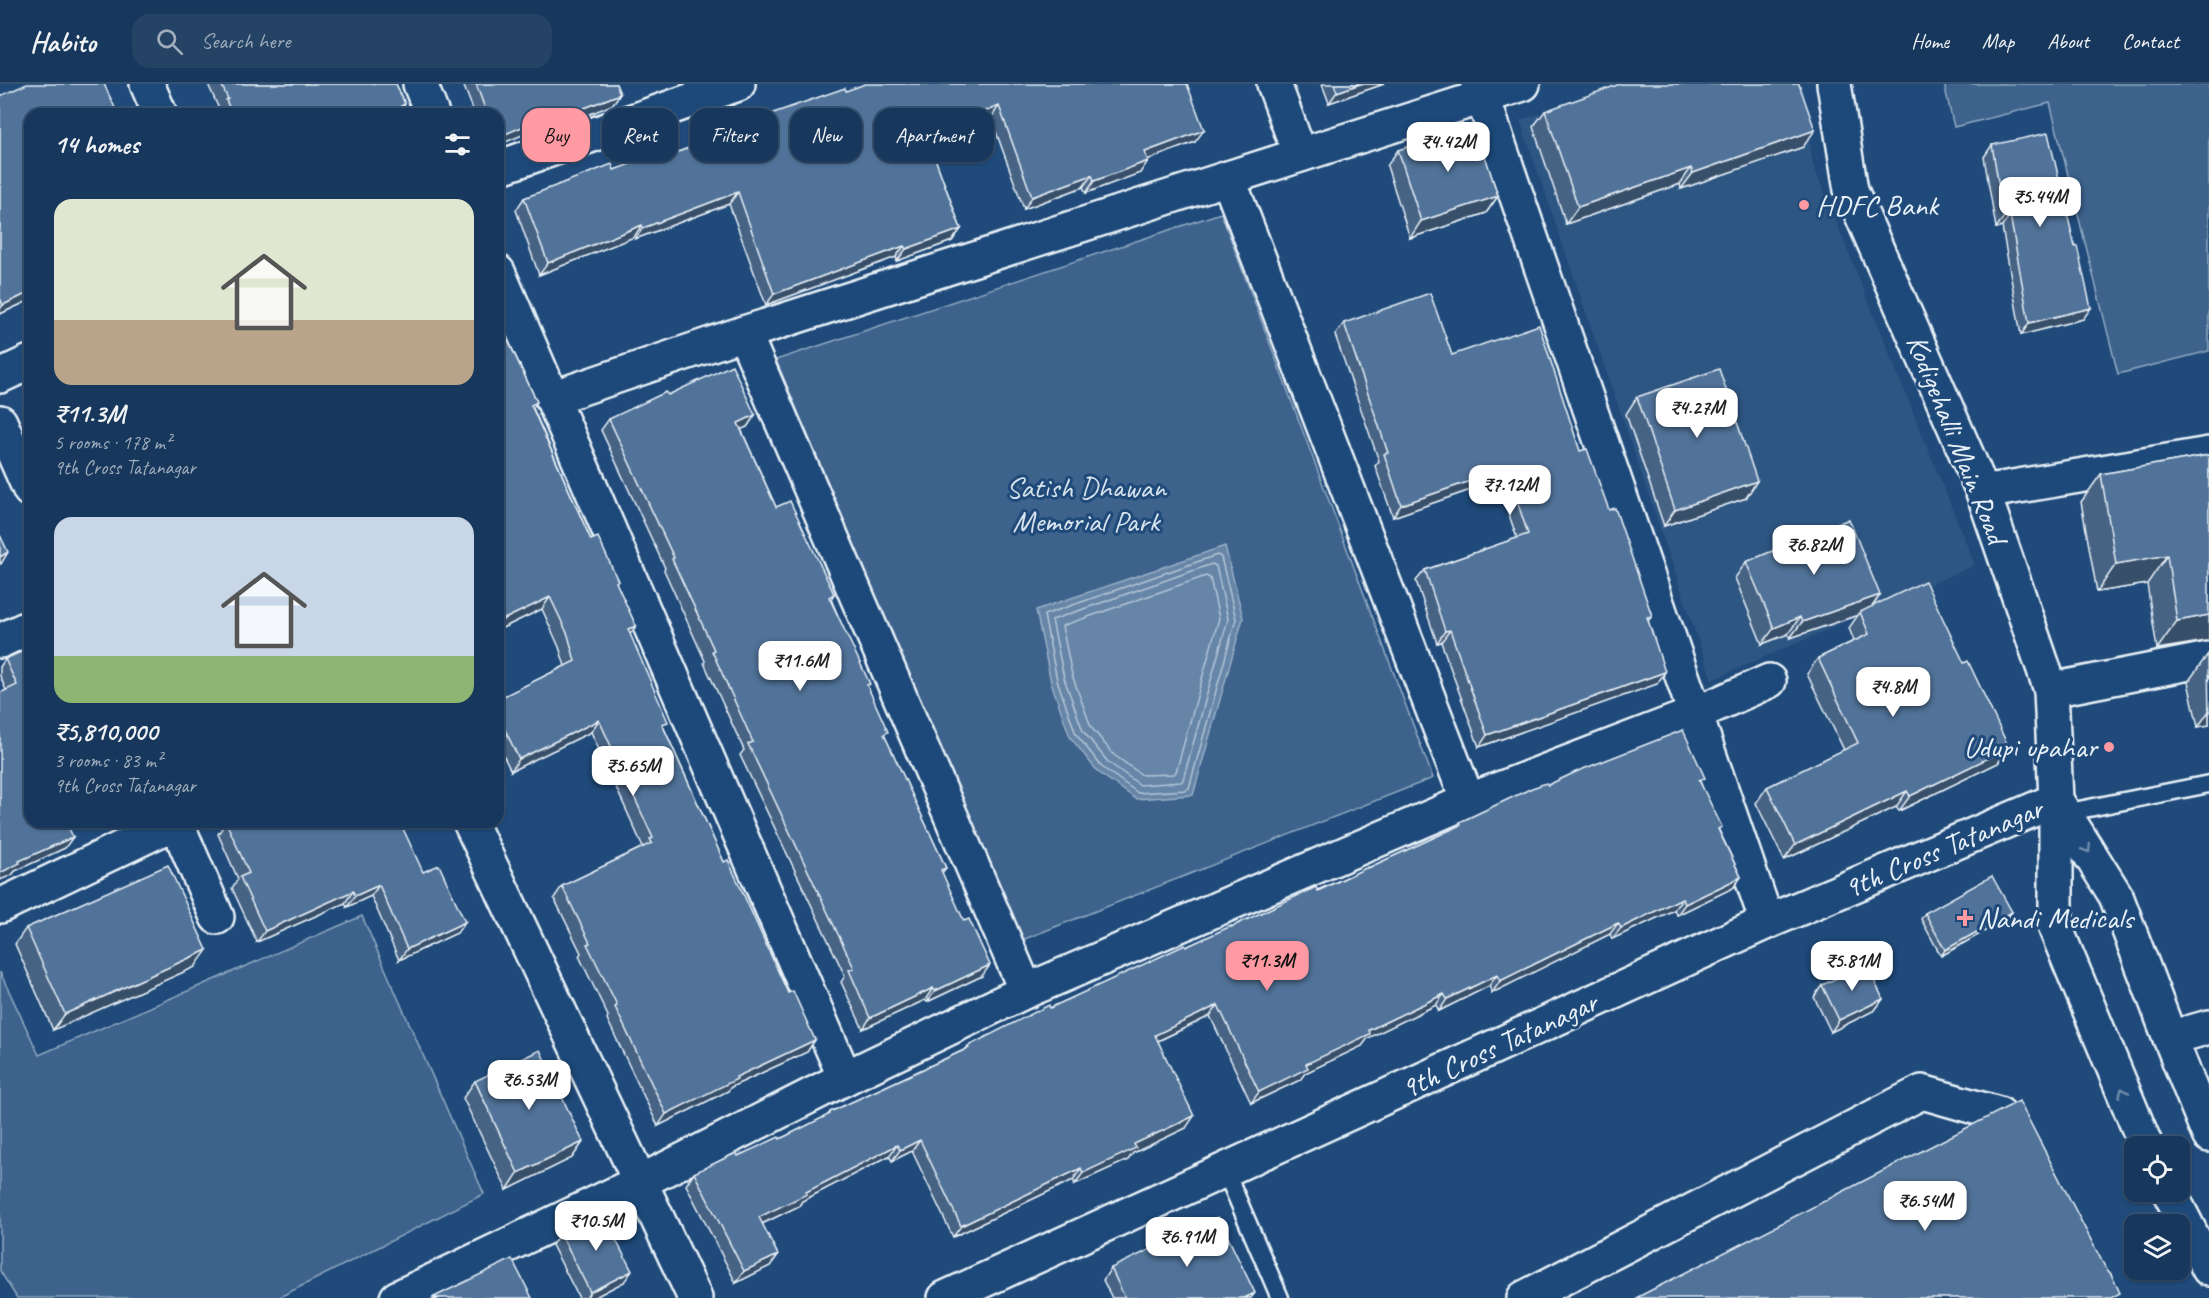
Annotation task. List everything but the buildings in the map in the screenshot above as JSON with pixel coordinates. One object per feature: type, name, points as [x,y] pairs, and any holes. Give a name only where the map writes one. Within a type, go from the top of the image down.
[{"type":"street","points":[[147,84],[157,108]]},
{"type":"street","points":[[420,84],[430,108]]},
{"type":"street","points":[[504,166],[738,84]]},
{"type":"street","points":[[1274,84],[1300,155]]},
{"type":"street","points":[[552,398],[744,333],[1300,155],[1480,91],[1523,84]]},
{"type":"street","name":"Kodigehalli Main Road","points":[[1834,84],[1851,190],[1983,492],[2051,690],[2060,806],[2056,929],[2142,1136]]},
{"type":"street","points":[[1480,91],[1767,922]]},
{"type":"street","points":[[1228,178],[1468,801]]},
{"type":"street","points":[[504,286],[845,1078]]},
{"type":"street","points":[[744,333],[1026,991]]},
{"type":"street","points":[[0,376],[24,365]]},
{"type":"street","points":[[0,422],[24,476]]},
{"type":"street","points":[[1983,492],[2209,454]]},
{"type":"street","points":[[0,641],[24,630]]},
{"type":"street","points":[[2051,690],[2209,659]]},
{"type":"street","points":[[397,1298],[640,1182],[845,1078],[1026,991],[1468,801],[1695,714],[1769,681]]},
{"type":"street","name":"Kodigehalli Main Road","points":[[2060,806],[2116,896],[2209,1134]]},
{"type":"street","name":"9th Cross Tatanagar","points":[[945,1298],[1767,922],[2060,806]]},
{"type":"street","points":[[0,906],[163,828]]},
{"type":"street","points":[[179,828],[217,917]]},
{"type":"street","points":[[473,828],[695,1298]]},
{"type":"street","points":[[2170,1038],[2209,1027]]},
{"type":"street","points":[[1524,1298],[1922,1092],[1999,1114],[2031,1175]]},
{"type":"street","points":[[2175,1202],[2209,1269]]},
{"type":"lane","points":[[2060,806],[2209,784]]},
{"type":"lane","points":[[1225,1170],[1280,1298]]},
{"type":"shaded area","points":[[1640,84],[1801,84],[1813,165],[1975,565],[1712,680],[1520,120]]},
{"type":"green space","points":[[1944,84],[2209,84],[2209,351],[2118,374],[2050,103],[1954,127]]},
{"type":"green space","name":"Satish Dhawan Memorial Park","points":[[1221,213],[1433,778],[1022,940],[776,360]]},
{"type":"green space","points":[[362,916],[484,1194],[278,1298],[17,1298],[0,1271],[0,972],[39,1055]]},
{"type":"water","points":[[1225,546],[1243,618],[1193,795],[1136,799],[1098,772],[1070,737],[1051,682],[1036,610]]},
{"type":"place","name":"HDFC Bank","points":[[1804,205]]},
{"type":"place","name":"Udupi upahar","points":[[2109,747]]},
{"type":"place","name":"Nandi Medicals","points":[[1965,918]]}]
